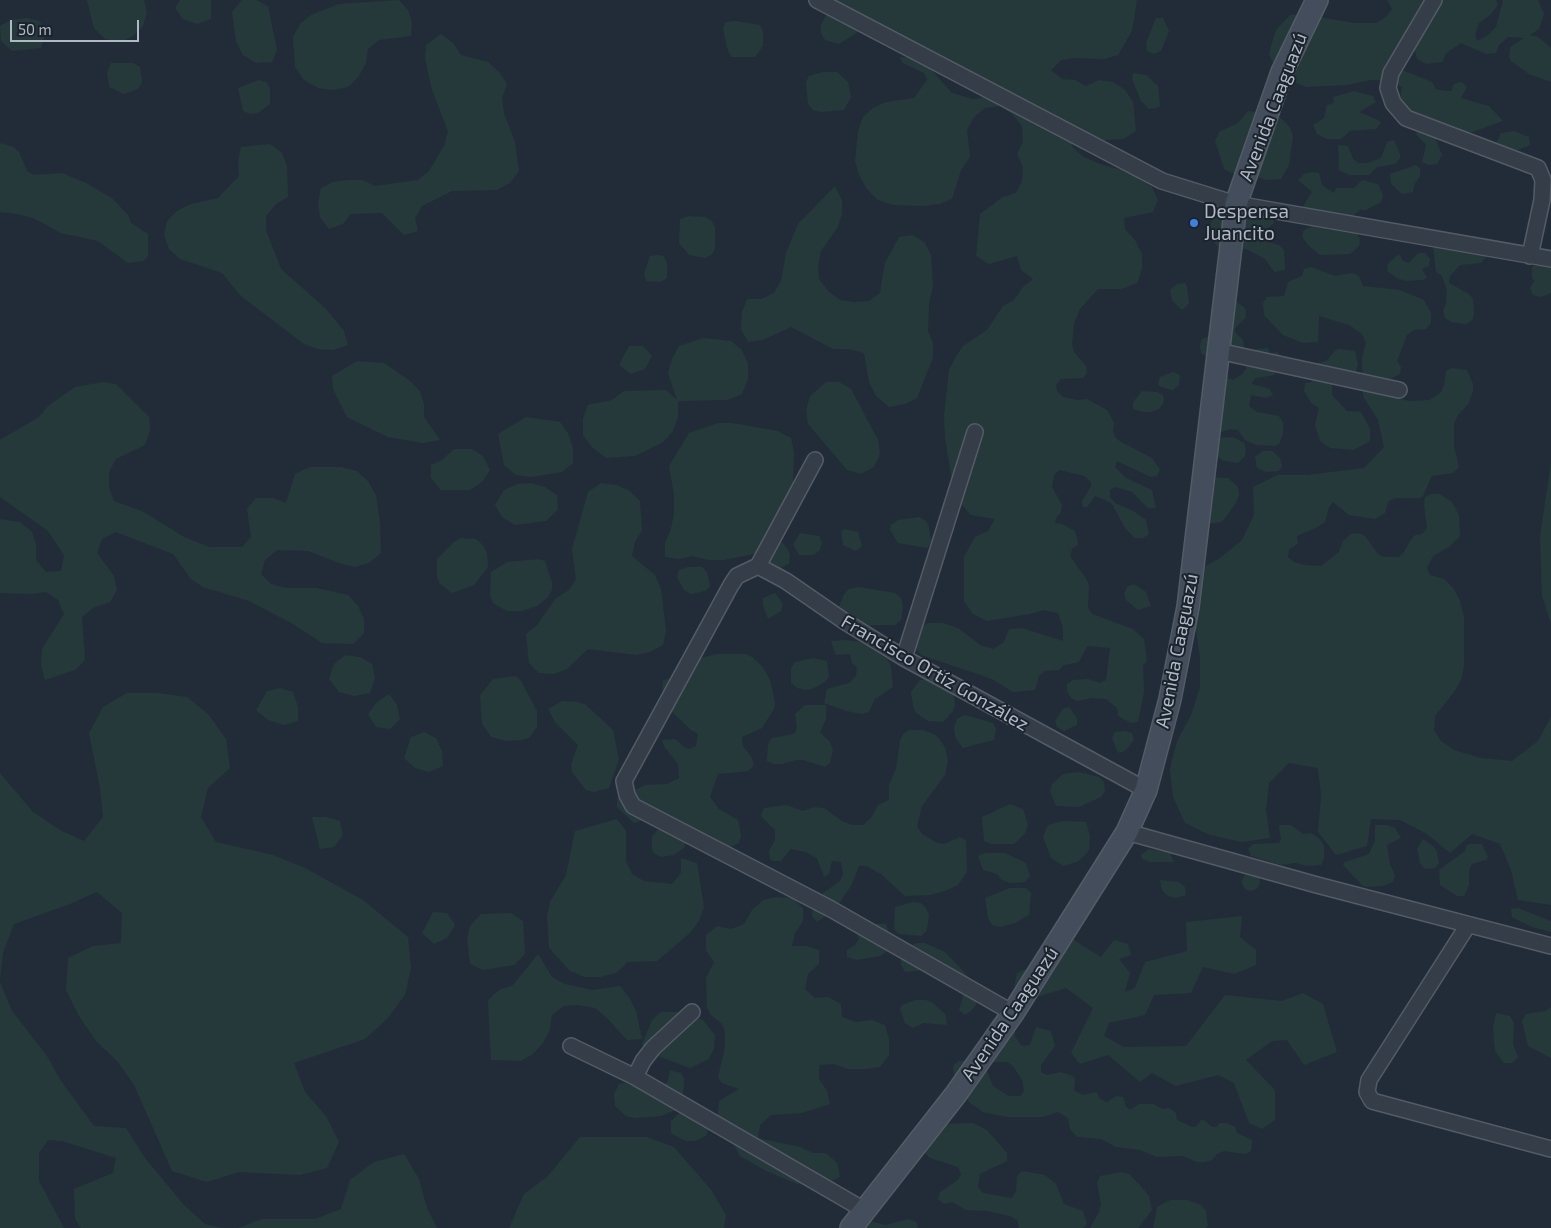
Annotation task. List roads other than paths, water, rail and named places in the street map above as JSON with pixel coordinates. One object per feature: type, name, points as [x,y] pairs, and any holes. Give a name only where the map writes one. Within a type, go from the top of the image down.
[{"type":"street","points":[[817,0],[1162,181],[1236,204],[1551,259]]},
{"type":"street","name":"Avenida Caaguazú","points":[[851,1228],[956,1094],[1013,1013],[1127,832],[1146,790],[1170,699],[1188,607],[1236,204],[1282,72],[1317,0]]},
{"type":"street","points":[[1434,0],[1390,73],[1388,88],[1393,103],[1406,118],[1538,168],[1543,180],[1542,200],[1530,256]]},
{"type":"street","points":[[1218,351],[1399,390]]},
{"type":"street","points":[[904,658],[975,432]]},
{"type":"street","points":[[815,460],[758,566],[738,576],[731,585],[624,781],[627,795],[634,806],[831,909],[1013,1013]]},
{"type":"street","name":"Francisco Ortíz González","points":[[758,566],[786,581],[844,622],[904,658],[1146,790]]},
{"type":"street","points":[[1127,832],[1551,946]]},
{"type":"street","points":[[1468,925],[1369,1080],[1367,1092],[1372,1101],[1551,1149]]},
{"type":"street","points":[[635,1077],[643,1061],[653,1048],[692,1012]]},
{"type":"street","points":[[571,1046],[635,1077],[864,1210]]},
{"type":"place","name":"Despensa Juancito","points":[[1194,223]]}]
